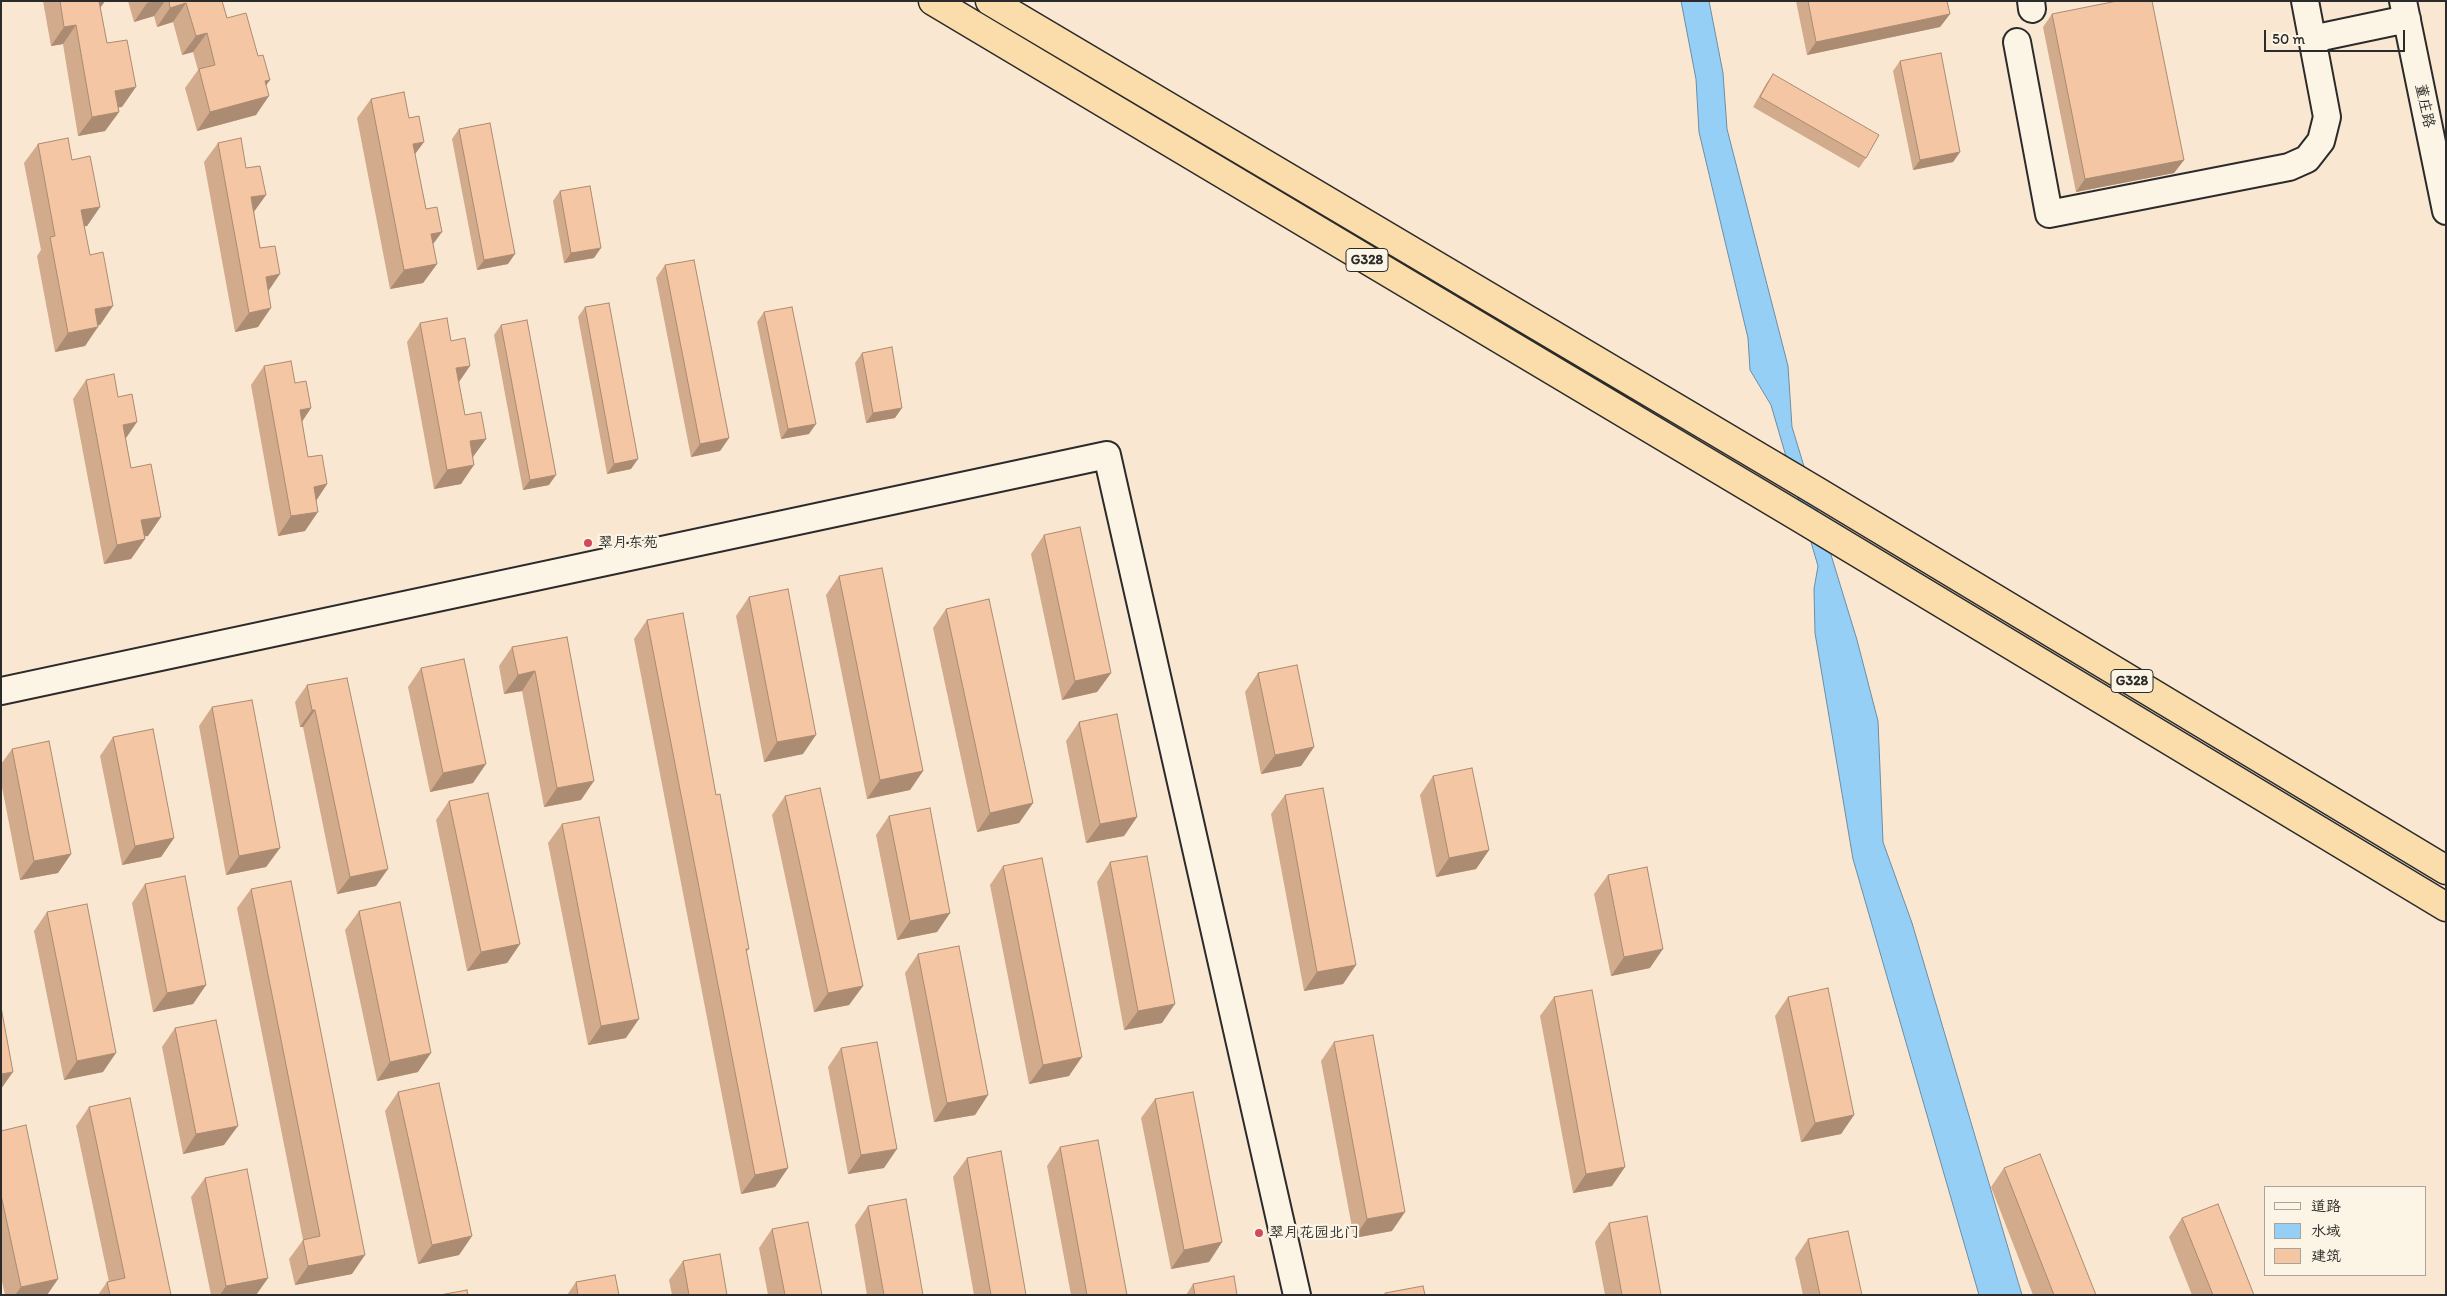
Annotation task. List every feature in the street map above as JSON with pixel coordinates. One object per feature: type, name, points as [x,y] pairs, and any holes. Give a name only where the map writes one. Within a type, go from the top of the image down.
[{"type":"highway","name":"G328","points":[[933,1],[1802,519],[2446,907]]},
{"type":"highway","name":"G328","points":[[990,1],[1783,473],[1818,492],[2446,870]]},
{"type":"street","points":[[2017,42],[2049,214],[2289,167],[2307,159],[2322,141],[2327,117],[2305,1]]},
{"type":"street","points":[[2312,39],[2405,10]]},
{"type":"street","name":"董庄路","points":[[2405,10],[2442,178],[2446,212]]},
{"type":"street","points":[[1,691],[1107,455],[1297,1295]]},
{"type":"water","points":[[1681,1],[1709,1],[1723,73],[1727,129],[1788,366],[1792,427],[1857,640],[1878,721],[1883,842],[1912,923],[2022,1295],[1979,1295],[1853,859],[1815,633],[1814,589],[1818,566],[1771,405],[1750,370],[1748,338],[1699,132],[1696,79]]},
{"type":"building","points":[[60,1],[99,1],[107,43],[127,40],[136,87],[115,91],[119,112],[92,117],[76,25],[64,27]]},
{"type":"building","points":[[169,1],[222,1],[227,18],[246,13],[258,56],[263,55],[270,80],[265,81],[269,96],[210,112],[199,69],[215,65],[207,33],[196,36],[186,3],[170,8]]},
{"type":"building","points":[[1808,1],[1947,1],[1950,14],[1816,42]]},
{"type":"building","points":[[2117,1],[2152,1],[2184,160],[2085,179],[2052,14]]},
{"type":"building","points":[[1941,53],[1960,152],[1920,160],[1900,61]]},
{"type":"building","points":[[1773,74],[1879,135],[1866,158],[1760,97]]},
{"type":"building","points":[[404,92],[409,118],[419,116],[424,142],[413,144],[426,209],[437,207],[442,232],[431,234],[437,264],[404,270],[371,99]]},
{"type":"building","points":[[490,123],[515,254],[484,260],[459,129]]},
{"type":"building","points":[[68,138],[72,160],[90,156],[100,207],[81,210],[90,255],[103,252],[113,306],[95,309],[98,327],[68,333],[50,237],[55,236],[38,144]]},
{"type":"building","points":[[241,138],[246,168],[260,166],[266,195],[251,197],[260,248],[275,246],[280,274],[266,277],[271,308],[249,313],[218,143]]},
{"type":"building","points":[[590,186],[601,248],[571,253],[560,191]]},
{"type":"building","points":[[694,260],[729,438],[700,444],[665,265]]},
{"type":"building","points":[[609,303],[638,459],[614,464],[585,307]]},
{"type":"building","points":[[792,307],[816,424],[788,429],[764,312]]},
{"type":"building","points":[[447,318],[451,341],[465,338],[470,366],[456,368],[465,415],[481,412],[486,439],[470,441],[474,465],[447,470],[420,323]]},
{"type":"building","points":[[527,320],[556,475],[530,480],[501,325]]},
{"type":"building","points":[[892,347],[902,408],[873,413],[862,353]]},
{"type":"building","points":[[291,361],[295,383],[306,381],[311,408],[300,410],[308,457],[322,455],[327,484],[314,487],[318,512],[291,516],[264,366]]},
{"type":"building","points":[[114,374],[118,397],[132,394],[137,422],[123,425],[131,468],[151,464],[161,517],[141,520],[145,539],[117,545],[86,380]]},
{"type":"building","points":[[1080,527],[1111,673],[1075,681],[1044,535]]},
{"type":"building","points":[[882,568],[923,771],[880,780],[839,576]]},
{"type":"building","points":[[788,589],[816,735],[777,742],[749,597]]},
{"type":"building","points":[[989,599],[1033,803],[990,813],[946,609]]},
{"type":"building","points":[[683,613],[716,795],[720,794],[749,949],[746,949],[788,1168],[755,1175],[647,620]]},
{"type":"building","points":[[567,637],[594,781],[557,788],[535,671],[518,675],[512,647]]},
{"type":"building","points":[[464,659],[486,764],[443,773],[421,668]]},
{"type":"building","points":[[1297,665],[1314,747],[1275,755],[1258,673]]},
{"type":"building","points":[[347,678],[388,869],[350,877],[315,710],[312,710],[307,685]]},
{"type":"building","points":[[252,700],[280,848],[239,856],[212,707]]},
{"type":"building","points":[[1117,714],[1137,817],[1100,824],[1079,722]]},
{"type":"building","points":[[153,729],[174,838],[135,846],[113,737]]},
{"type":"building","points":[[49,741],[71,854],[34,861],[12,749]]},
{"type":"building","points":[[1472,768],[1489,850],[1449,858],[1433,776]]},
{"type":"building","points":[[820,788],[863,986],[828,993],[785,796]]},
{"type":"building","points":[[1323,788],[1356,965],[1317,972],[1285,795]]},
{"type":"building","points":[[488,793],[520,944],[481,952],[449,801]]},
{"type":"building","points":[[930,808],[950,913],[910,921],[889,816]]},
{"type":"building","points":[[599,817],[639,1019],[601,1026],[562,824]]},
{"type":"building","points":[[1147,856],[1175,1004],[1138,1011],[1110,862]]},
{"type":"building","points":[[1042,858],[1082,1057],[1043,1065],[1003,866]]},
{"type":"building","points":[[1647,867],[1663,949],[1624,957],[1608,875]]},
{"type":"building","points":[[185,876],[206,985],[167,993],[145,884]]},
{"type":"building","points":[[291,881],[365,1255],[308,1266],[303,1240],[320,1236],[251,889]]},
{"type":"building","points":[[400,902],[431,1053],[390,1062],[359,911]]},
{"type":"building","points":[[87,904],[116,1053],[77,1061],[47,912]]},
{"type":"building","points":[[959,946],[988,1095],[947,1103],[918,954]]},
{"type":"building","points":[[1828,988],[1854,1115],[1815,1123],[1788,997]]},
{"type":"building","points":[[1592,990],[1625,1167],[1586,1174],[1554,997]]},
{"type":"building","points":[[1,1007],[13,1072],[1,1074]]},
{"type":"building","points":[[216,1020],[238,1126],[196,1134],[175,1028]]},
{"type":"building","points":[[1373,1035],[1405,1212],[1367,1219],[1334,1042]]},
{"type":"building","points":[[877,1042],[897,1149],[861,1155],[841,1048]]},
{"type":"building","points":[[439,1083],[472,1236],[432,1245],[398,1092]]},
{"type":"building","points":[[1193,1092],[1222,1242],[1184,1250],[1155,1099]]},
{"type":"building","points":[[130,1098],[171,1295],[110,1295],[107,1282],[125,1278],[89,1107]]},
{"type":"building","points":[[26,1125],[58,1279],[21,1287],[1,1195],[1,1131]]},
{"type":"building","points":[[1098,1140],[1127,1295],[1087,1295],[1060,1147]]},
{"type":"building","points":[[1001,1151],[1026,1295],[991,1295],[967,1158]]},
{"type":"building","points":[[2040,1154],[2096,1295],[2054,1295],[2004,1168]]},
{"type":"building","points":[[247,1169],[268,1278],[226,1286],[205,1178]]},
{"type":"building","points":[[906,1199],[923,1295],[884,1295],[868,1206]]},
{"type":"building","points":[[2218,1204],[2254,1295],[2213,1295],[2182,1218]]},
{"type":"building","points":[[1647,1216],[1661,1295],[1622,1295],[1609,1223]]},
{"type":"building","points":[[808,1222],[822,1295],[785,1295],[772,1229]]},
{"type":"building","points":[[1848,1231],[1862,1295],[1820,1295],[1808,1239]]},
{"type":"building","points":[[720,1254],[727,1295],[689,1295],[683,1261]]},
{"type":"building","points":[[615,1275],[619,1295],[578,1295],[576,1282]]},
{"type":"building","points":[[1234,1276],[1237,1295],[1195,1295],[1193,1284]]},
{"type":"building","points":[[1423,1286],[1425,1295],[1385,1295],[1385,1293]]},
{"type":"building","points":[[467,1290],[468,1295],[440,1295]]},
{"type":"place","name":"翠月东苑","points":[[588,543]]},
{"type":"place","name":"翠月花园北门","points":[[1259,1233]]}]
